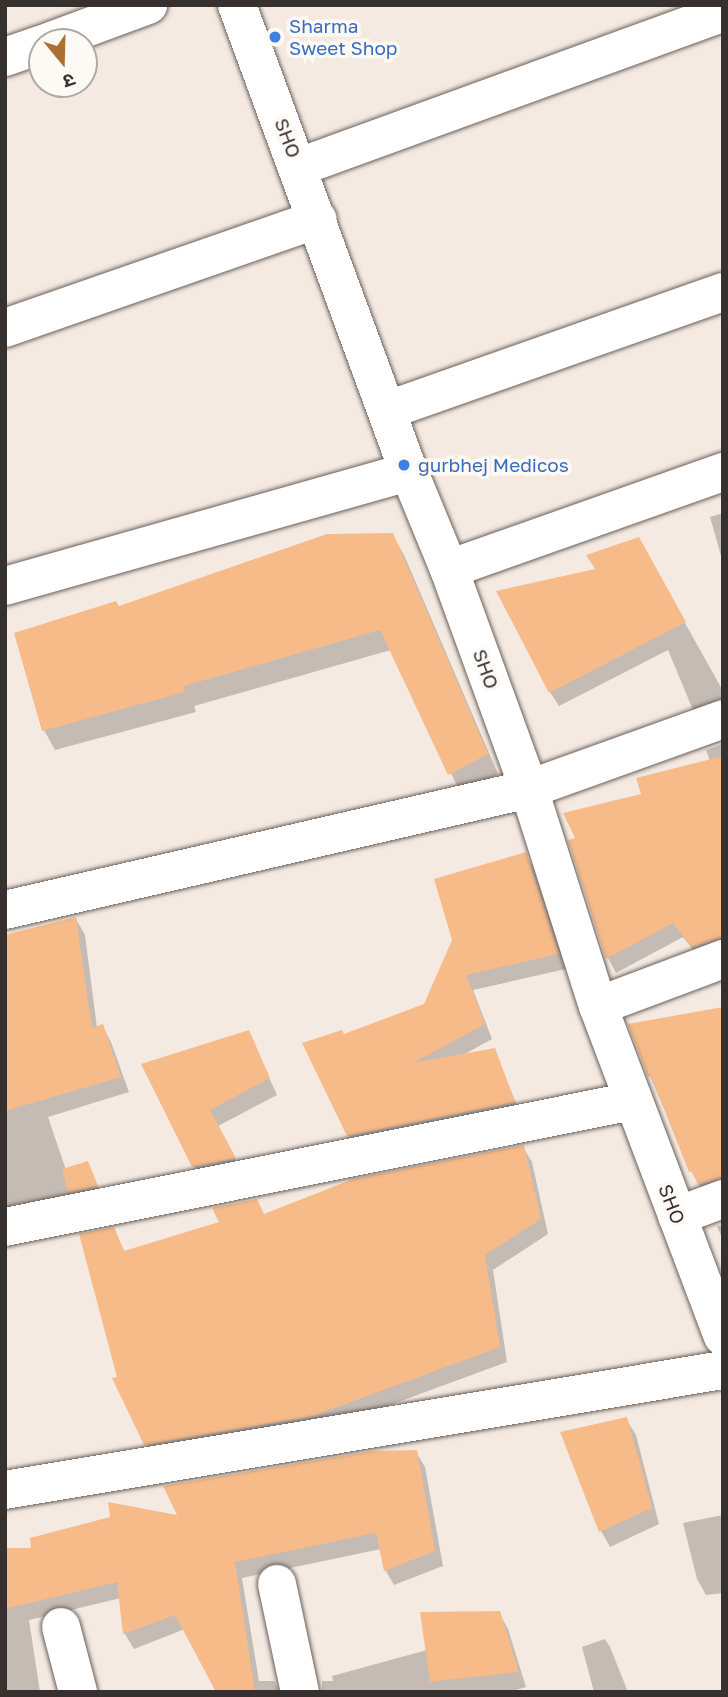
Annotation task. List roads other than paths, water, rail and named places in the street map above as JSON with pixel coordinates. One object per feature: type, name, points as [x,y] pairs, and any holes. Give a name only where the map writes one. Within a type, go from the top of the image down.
[{"type":"street","points":[[86,28],[148,5]]},
{"type":"street","name":"SHO","points":[[237,5],[299,167],[409,472],[450,569],[529,789],[598,1006],[723,1336]]},
{"type":"street","points":[[299,167],[723,13]]},
{"type":"street","points":[[5,57],[28,49]]},
{"type":"street","points":[[5,328],[318,219]]},
{"type":"street","points":[[388,410],[723,292]]},
{"type":"street","points":[[5,586],[409,472]]},
{"type":"street","points":[[450,569],[723,472]]},
{"type":"street","points":[[5,910],[529,789],[723,719]]},
{"type":"street","points":[[598,1006],[723,959]]},
{"type":"street","points":[[5,1227],[634,1101]]},
{"type":"street","points":[[677,1216],[723,1199]]},
{"type":"street","points":[[5,1490],[723,1370]]},
{"type":"street","points":[[277,1584],[300,1692]]},
{"type":"street","points":[[61,1627],[78,1692]]},
{"type":"place","name":"Sharma Sweet Shop","points":[[275,37]]},
{"type":"place","name":"gurbhej Medicos","points":[[404,465]]}]
